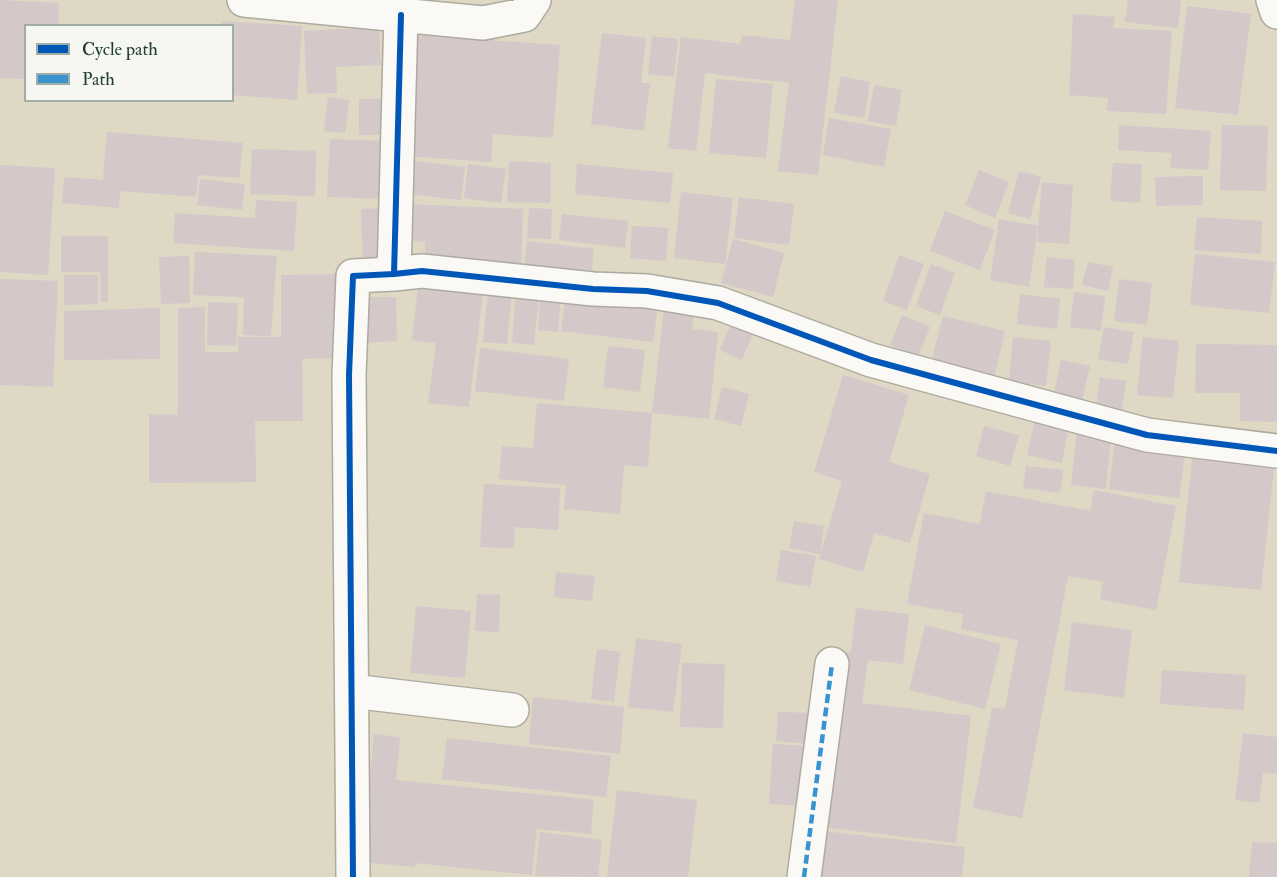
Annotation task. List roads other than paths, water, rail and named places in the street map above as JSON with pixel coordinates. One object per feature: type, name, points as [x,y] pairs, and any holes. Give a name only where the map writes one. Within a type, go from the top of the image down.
[{"type":"street","points":[[244,0],[483,23],[524,15],[534,0]]},
{"type":"street","points":[[1273,0],[1277,12]]},
{"type":"street","points":[[394,274],[401,15]]},
{"type":"street","points":[[353,877],[349,375],[353,276],[422,271],[593,289],[646,291],[718,303],[871,360],[1147,435],[1277,450]]},
{"type":"street","points":[[804,877],[832,664]]},
{"type":"street","points":[[352,691],[512,710]]}]
